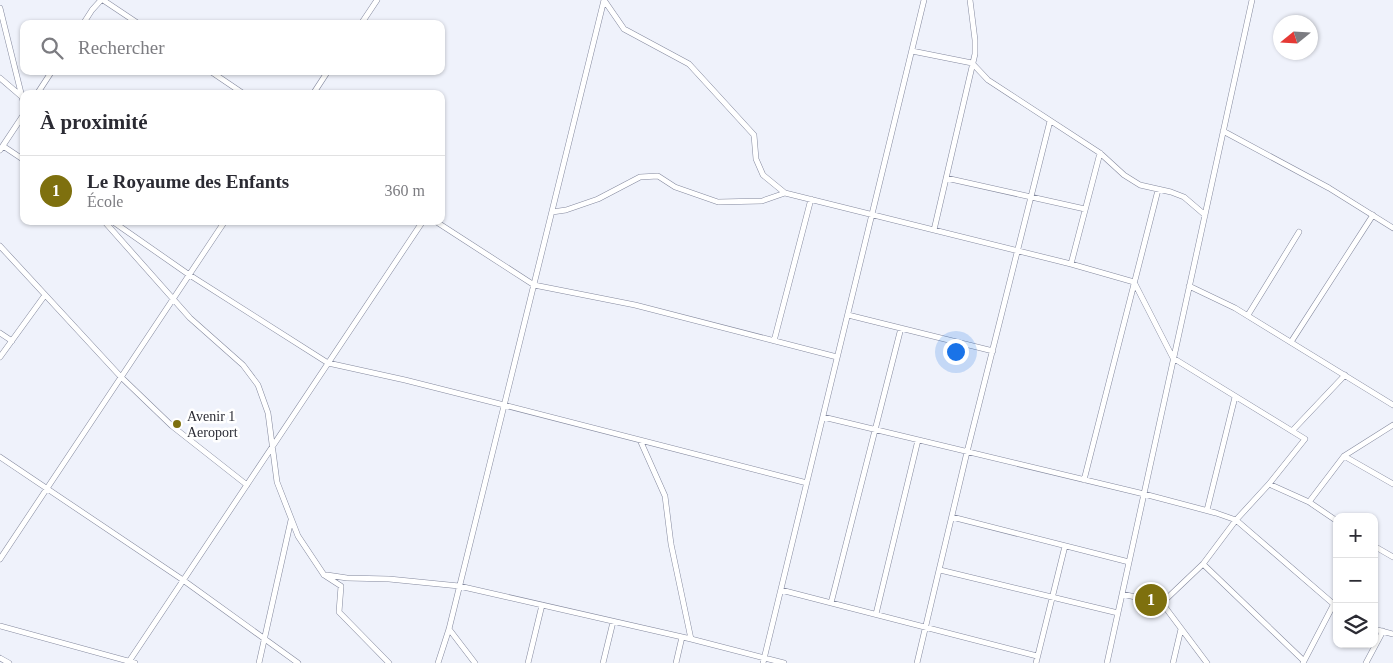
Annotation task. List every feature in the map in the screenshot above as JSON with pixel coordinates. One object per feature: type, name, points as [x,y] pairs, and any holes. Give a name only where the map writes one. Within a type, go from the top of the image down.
[{"type":"street","points":[[86,20],[102,0],[133,20]]},
{"type":"street","points":[[364,20],[377,0]]},
{"type":"street","points":[[604,0],[624,29],[689,64],[754,135],[756,159],[763,175],[785,193],[1071,264],[1134,282],[1173,358],[1305,439],[1269,484],[1236,520],[1203,564],[1162,603]]},
{"type":"street","points":[[438,663],[449,629],[604,0]]},
{"type":"street","points":[[764,660],[924,0]]},
{"type":"street","points":[[934,230],[972,63],[975,40],[970,0]]},
{"type":"street","points":[[1106,663],[1252,0]]},
{"type":"street","points":[[0,8],[20,92]]},
{"type":"street","points":[[912,51],[972,63],[988,80],[1100,153],[1120,172],[1140,185],[1184,197],[1205,215]]},
{"type":"street","points":[[40,90],[49,75]]},
{"type":"street","points":[[216,75],[238,90]]},
{"type":"street","points":[[316,90],[325,75]]},
{"type":"street","points":[[0,78],[20,95]]},
{"type":"street","points":[[20,120],[1,148],[20,158]]},
{"type":"street","points":[[917,663],[967,452],[1050,121]]},
{"type":"street","points":[[1223,131],[1329,188],[1393,228]]},
{"type":"street","points":[[1071,264],[1100,153]]},
{"type":"street","points":[[552,212],[566,210],[598,199],[640,176],[658,176],[675,187],[718,202],[762,201],[785,193]]},
{"type":"street","points":[[946,178],[1085,209]]},
{"type":"street","points":[[1084,480],[1158,190]]},
{"type":"street","points":[[774,341],[810,199]]},
{"type":"street","points":[[1291,342],[1373,215]]},
{"type":"street","points":[[108,225],[190,318],[244,365],[258,385],[268,413],[278,482],[298,536],[324,575],[341,586],[339,612],[389,663]]},
{"type":"street","points":[[118,225],[188,274],[328,363],[504,404],[807,483]]},
{"type":"street","points":[[0,559],[222,225]]},
{"type":"street","points":[[0,626],[130,663],[273,444],[420,225]]},
{"type":"street","points":[[441,225],[534,285],[635,305],[837,358]]},
{"type":"street","points":[[1248,315],[1299,232]]},
{"type":"street","points":[[0,246],[121,377],[172,426],[247,485]]},
{"type":"street","points":[[1189,286],[1248,315],[1393,405]]},
{"type":"street","points":[[0,357],[45,295]]},
{"type":"street","points":[[848,314],[993,351]]},
{"type":"street","points":[[831,603],[901,328]]},
{"type":"street","points":[[0,333],[12,341]]},
{"type":"street","points":[[1292,431],[1345,375]]},
{"type":"street","points":[[1207,510],[1235,397]]},
{"type":"street","points":[[823,417],[1144,494],[1207,510],[1236,520],[1333,603]]},
{"type":"street","points":[[1309,502],[1344,456],[1393,425]]},
{"type":"street","points":[[640,440],[665,496],[671,544],[691,640]]},
{"type":"street","points":[[876,614],[918,440]]},
{"type":"street","points":[[0,456],[183,580],[298,663]]},
{"type":"street","points":[[1344,456],[1393,484]]},
{"type":"street","points":[[1269,484],[1309,502],[1333,518]]},
{"type":"street","points":[[952,517],[1128,562]]},
{"type":"street","points":[[259,663],[291,519]]},
{"type":"street","points":[[1036,663],[1065,546]]},
{"type":"street","points":[[1378,549],[1393,557]]},
{"type":"street","points":[[1203,564],[1303,662],[1333,609]]},
{"type":"street","points":[[940,570],[1118,613]]},
{"type":"street","points":[[324,575],[459,586],[691,640],[764,660],[784,663]]},
{"type":"street","points":[[781,590],[1037,656]]},
{"type":"street","points":[[1122,594],[1162,603],[1207,663]]},
{"type":"street","points":[[528,663],[542,605]]},
{"type":"street","points":[[603,663],[613,622]]},
{"type":"street","points":[[449,629],[474,663]]},
{"type":"street","points":[[1173,663],[1181,629]]},
{"type":"street","points":[[1378,629],[1393,634]]},
{"type":"street","points":[[1366,663],[1383,631]]},
{"type":"street","points":[[676,663],[682,638]]},
{"type":"street","points":[[0,658],[9,663]]},
{"type":"place","name":"Avenir 1 Aeroport","points":[[177,424]]},
{"type":"place","name":"Le Royaume des Enfants","points":[[1151,600]]}]
